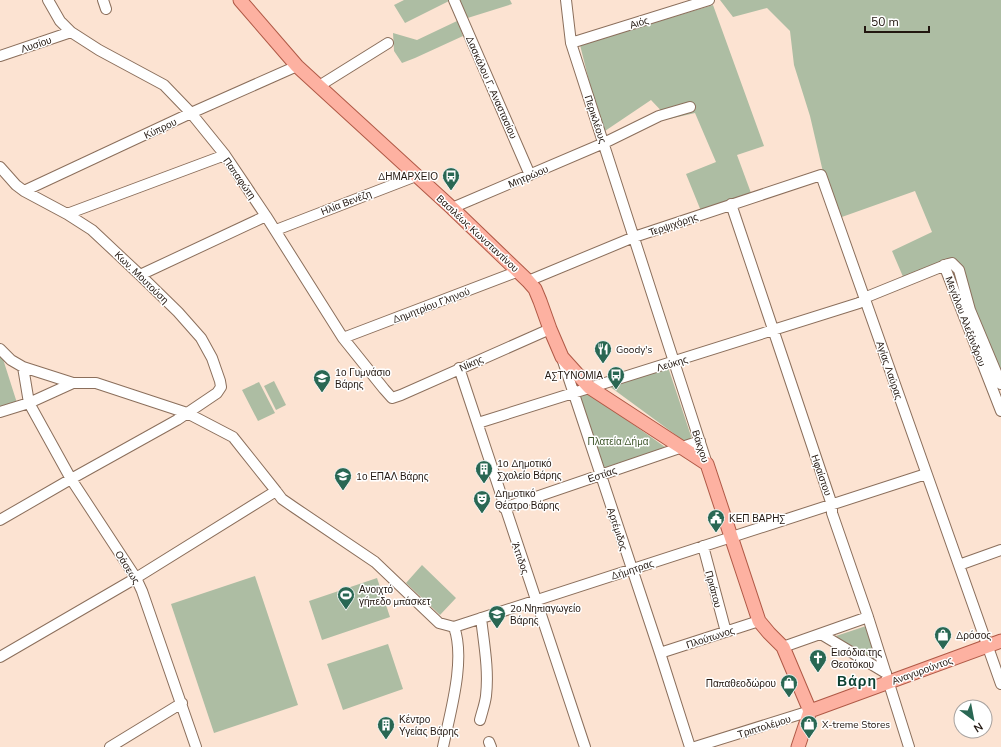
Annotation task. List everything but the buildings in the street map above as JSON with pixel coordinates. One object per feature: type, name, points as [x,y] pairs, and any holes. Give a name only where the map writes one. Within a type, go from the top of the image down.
[{"type":"main road","name":"Βασιλέως Κωνσταντίνου","points":[[240,0],[297,66],[452,208],[523,276],[535,290],[562,357],[589,387],[707,464]]},
{"type":"main road","name":"Βάκχου","points":[[707,464],[759,621],[783,647]]},
{"type":"main road","name":"Αναγυρούντος","points":[[810,711],[887,678],[1001,641]]},
{"type":"main road","points":[[783,647],[810,711],[800,745]]},
{"type":"street","name":"Παπαφώτη","points":[[48,0],[60,21],[71,32],[99,50],[164,85],[191,113],[225,155],[276,230],[343,338],[392,398]]},
{"type":"street","name":"Δασκάλου Γ. Αναστασίου","points":[[454,0],[530,175]]},
{"type":"street","name":"Περικλέους","points":[[566,0],[571,42],[634,237]]},
{"type":"street","name":"Αιός","points":[[571,42],[708,1]]},
{"type":"street","name":"Λυσίου","points":[[0,56],[71,32]]},
{"type":"street","points":[[319,86],[388,43]]},
{"type":"street","name":"Κύπρου","points":[[24,191],[191,113],[297,66]]},
{"type":"street","name":"Μητρώου","points":[[452,208],[604,143],[659,116],[690,107]]},
{"type":"street","points":[[67,214],[225,155]]},
{"type":"street","name":"Κων. Μουτούση","points":[[0,167],[16,185],[24,191],[67,214],[92,230],[178,312],[201,338],[212,358],[221,387],[217,393],[187,413],[0,520]]},
{"type":"street","name":"Τερψιχόρης","points":[[523,276],[731,204],[821,175]]},
{"type":"street","name":"Αγίας Λαύρας","points":[[821,175],[1001,684]]},
{"type":"street","name":"Ηλία Βενέζη","points":[[276,230],[416,176]]},
{"type":"street","name":"Ηφαίστου","points":[[731,204],[832,504],[832,513],[868,617],[909,747]]},
{"type":"street","points":[[140,275],[266,216]]},
{"type":"street","name":"Βάκχου","points":[[634,237],[707,464]]},
{"type":"street","points":[[944,266],[952,263],[959,270],[970,310],[1001,384]]},
{"type":"street","name":"Μεγάλου Αλεξάνδρου","points":[[865,299],[869,296],[944,266],[1001,411]]},
{"type":"street","name":"Δημητρίου Γληνού","points":[[343,338],[523,276]]},
{"type":"street","name":"Λεύκης","points":[[478,423],[859,303],[865,299]]},
{"type":"street","name":"Νίκης","points":[[392,398],[550,329]]},
{"type":"street","points":[[0,349],[10,360],[23,367],[73,383],[96,383],[187,413],[233,437],[282,498],[375,562],[439,623],[454,627],[458,636],[458,667],[443,747]]},
{"type":"street","name":"Αρτέμιδος","points":[[562,357],[690,747]]},
{"type":"street","name":"Οάσεως","points":[[23,367],[29,403],[71,479],[136,578],[142,590],[196,747]]},
{"type":"street","name":"Άττιδος","points":[[459,368],[478,423],[504,508],[585,747]]},
{"type":"street","points":[[0,412],[29,403],[73,383]]},
{"type":"street","name":"Εστίας","points":[[504,508],[700,441]]},
{"type":"street","name":"Δήμητρας","points":[[454,627],[926,474]]},
{"type":"street","points":[[0,657],[136,578],[276,491]]},
{"type":"street","name":"Πριάπου","points":[[703,546],[726,632]]},
{"type":"street","points":[[958,565],[1001,550]]},
{"type":"street","points":[[783,647],[868,617]]},
{"type":"street","points":[[480,720],[486,696],[485,649],[481,618]]},
{"type":"street","name":"Πλούτωνος","points":[[660,654],[759,621]]},
{"type":"street","points":[[821,634],[887,678]]},
{"type":"street","points":[[110,747],[182,703]]},
{"type":"street","name":"Τριπτολέμου","points":[[695,747],[810,711]]},
{"type":"green space","points":[[404,0],[510,0],[512,4],[458,21],[463,36],[402,63],[394,51],[393,33],[417,40],[457,21],[449,1],[405,23],[394,5]]},
{"type":"green space","points":[[720,0],[1001,0],[1001,376],[971,305],[960,265],[904,279],[892,251],[932,232],[915,191],[839,218],[823,172],[810,116],[794,65],[790,31],[767,8],[733,17]]},
{"type":"green space","points":[[713,5],[764,146],[737,155],[751,193],[701,211],[686,174],[716,162],[695,113],[669,119],[651,100],[602,133],[580,45]]},
{"type":"green space","points":[[0,356],[3,359],[17,403],[0,409]]},
{"type":"green space","name":"Πλατεία Δήμα","points":[[668,367],[692,439],[684,441],[609,386]]},
{"type":"green space","points":[[274,381],[286,405],[276,410],[264,386]]},
{"type":"green space","points":[[259,382],[275,413],[258,421],[242,390]]},
{"type":"green space","name":"Πλατεία Δήμα","points":[[589,393],[665,447],[603,470],[579,396]]},
{"type":"green space","points":[[422,565],[456,598],[440,615],[406,583]]},
{"type":"green space","points":[[255,576],[298,705],[214,733],[171,604]]},
{"type":"green space","points":[[377,578],[390,617],[322,640],[309,601]]},
{"type":"green space","points":[[866,626],[877,658],[870,660],[836,636]]},
{"type":"green space","points":[[388,644],[403,689],[343,710],[327,664]]},
{"type":"place","name":"ΔΗΜΑΡΧΕΙΟ","points":[[451,191]]},
{"type":"place","name":"Goody's","points":[[603,364]]},
{"type":"place","name":"ΑΣΤΥΝΟΜΙΑ","points":[[616,390]]},
{"type":"place","name":"1ο Γυμνάσιο Βάρης","points":[[322,393]]},
{"type":"place","name":"1ο Δημοτικό Σχολείο Βάρης","points":[[484,484]]},
{"type":"place","name":"1ο ΕΠΑΛ Βάρης","points":[[343,491]]},
{"type":"place","name":"Δημοτικό Θέατρο Βάρης","points":[[482,514]]},
{"type":"place","name":"ΚΕΠ ΒΑΡΗΣ","points":[[716,533]]},
{"type":"place","name":"Ανοιχτό γήπεδο μπάσκετ","points":[[346,610]]},
{"type":"place","name":"2ο Νηπιαγωγείο Βάρης","points":[[497,629]]},
{"type":"place","name":"Δρόσος","points":[[943,650]]},
{"type":"place","name":"Εισόδια της Θεοτόκου","points":[[818,673]]},
{"type":"place","name":"Παπαθεοδώρου","points":[[789,698]]},
{"type":"place","name":"X-treme Stores","points":[[809,739]]},
{"type":"place","name":"Κέντρο Υγείας Βάρης","points":[[386,740]]},
{"type":"district","name":"Βάρη","points":[[857,681]]}]
